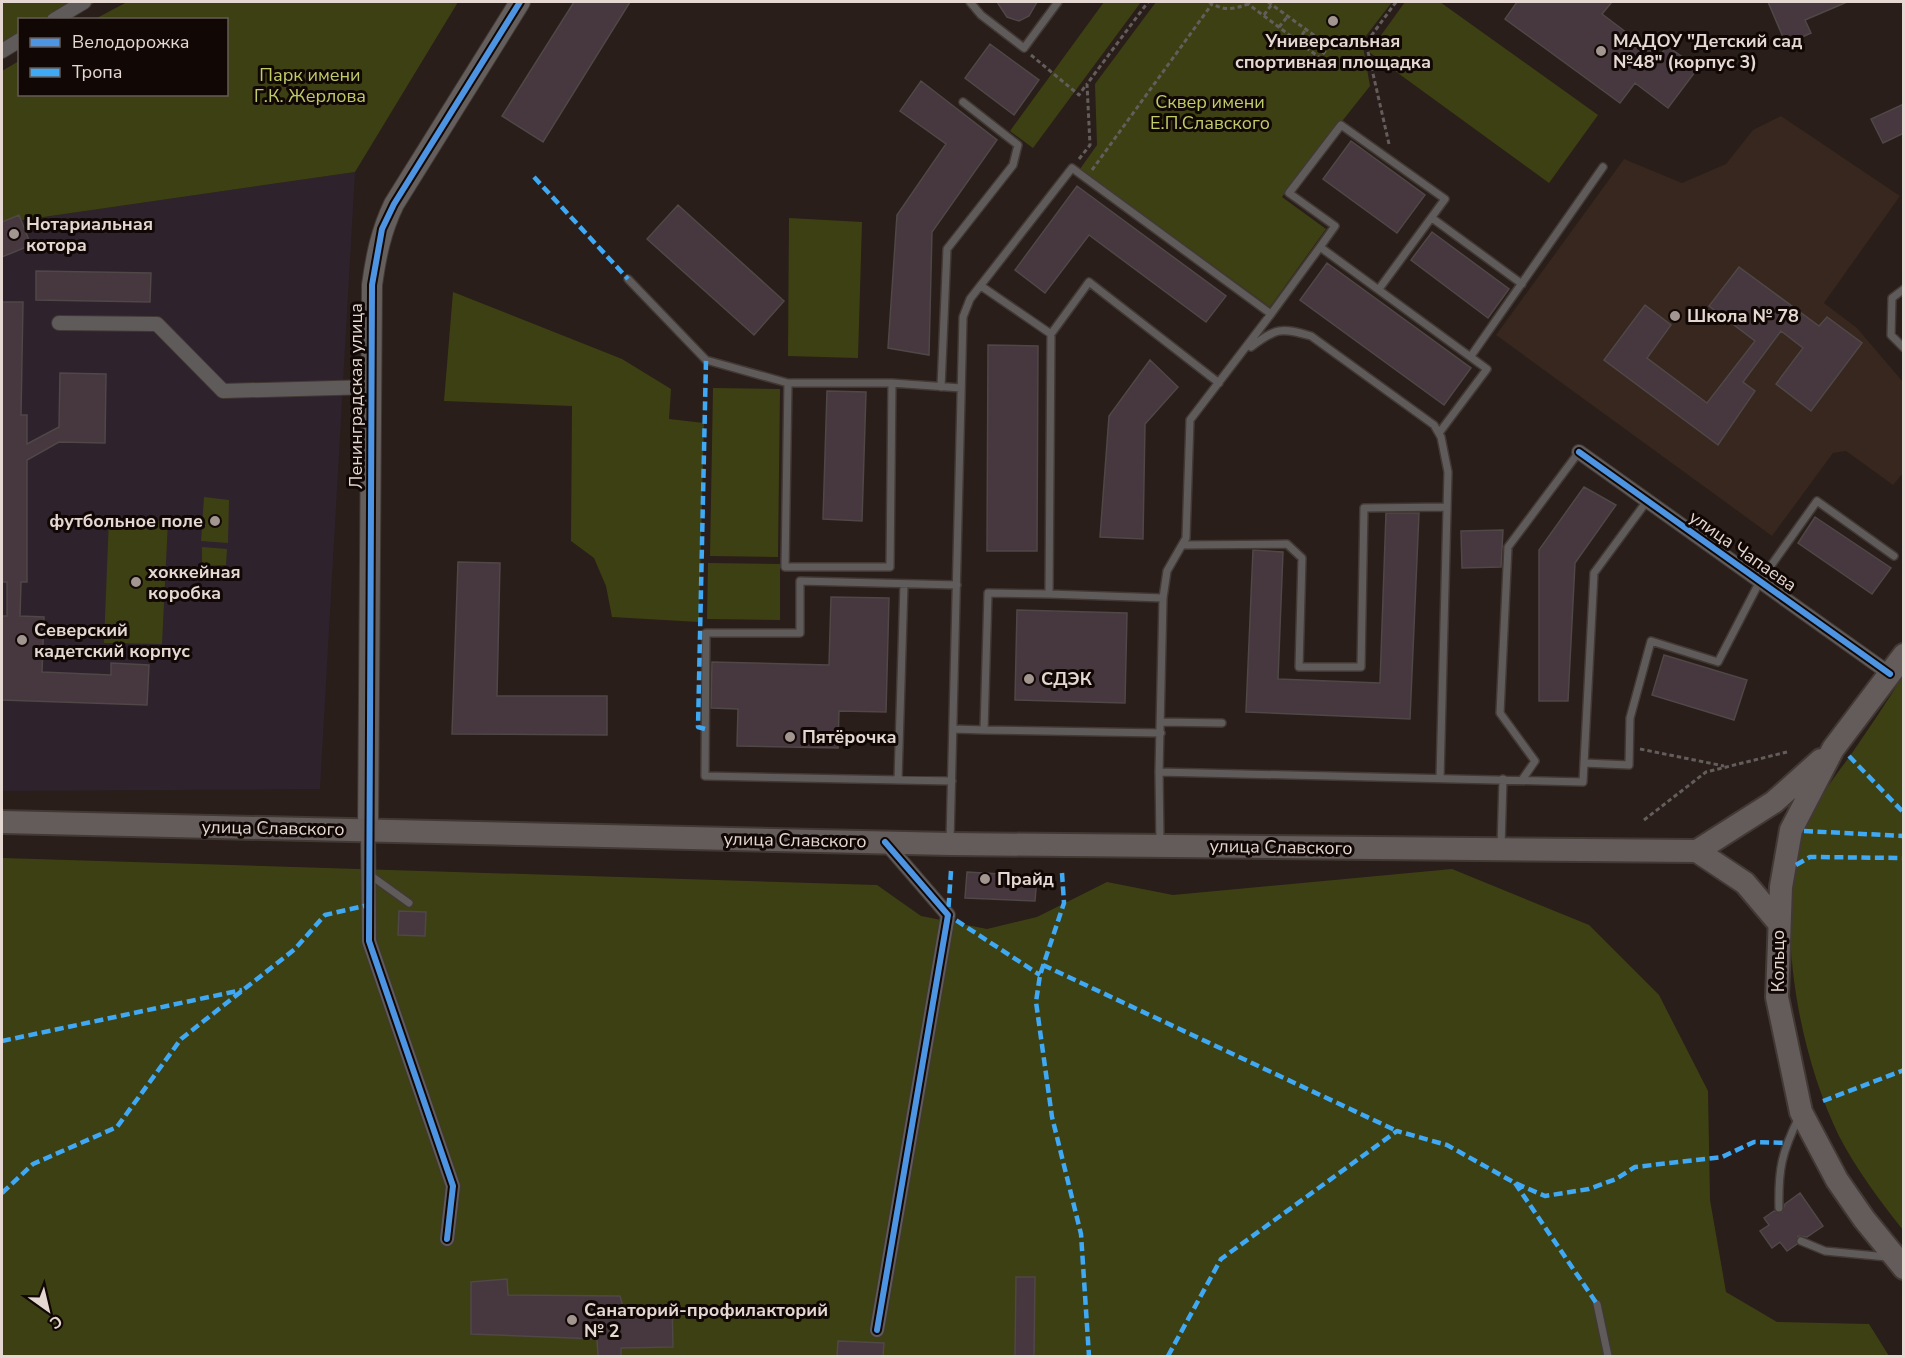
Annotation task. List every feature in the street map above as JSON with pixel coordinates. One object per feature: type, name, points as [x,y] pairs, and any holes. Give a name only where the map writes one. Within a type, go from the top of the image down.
[{"type":"main road","name":"Кольцо","points":[[1899,1263],[1837,1180],[1801,1112],[1777,997],[1778,922],[1782,876],[1791,830],[1833,749],[1904,655]]},
{"type":"main road","points":[[1778,922],[1744,883],[1697,851],[1774,802],[1833,749]]},
{"type":"main road","name":"улица Славского","points":[[2,822],[950,844],[1697,851]]},
{"type":"street","points":[[57,18],[84,2]]},
{"type":"street","name":"Ленинградская улица","points":[[368,830],[372,285],[382,230],[394,204],[520,2]]},
{"type":"street","points":[[2,51],[18,41]]},
{"type":"street","points":[[59,323],[157,324],[223,391],[371,387]]},
{"type":"street","name":"улица Чапаева","points":[[1579,452],[1890,674]]},
{"type":"street","points":[[368,830],[369,941],[453,1186],[447,1239]]},
{"type":"street","points":[[877,1330],[948,915],[885,842]]},
{"type":"lane","points":[[970,2],[989,22],[1024,48],[1058,2]]},
{"type":"lane","points":[[941,387],[947,249],[1013,165],[1018,145],[963,102]]},
{"type":"lane","points":[[1160,846],[1159,772],[1163,598],[1167,571],[1186,538],[1190,420],[1335,226],[1289,193],[1341,124],[1445,199],[1379,289]]},
{"type":"lane","points":[[1471,356],[1604,167]]},
{"type":"lane","points":[[950,844],[963,317],[970,299],[1072,168],[1271,314]]},
{"type":"lane","points":[[1432,218],[1522,284]]},
{"type":"lane","points":[[1320,247],[1487,369],[1439,434]]},
{"type":"lane","points":[[628,279],[706,360],[788,383],[892,384],[961,388]]},
{"type":"lane","points":[[1049,594],[1052,334],[1089,282],[1219,383]]},
{"type":"lane","points":[[981,286],[1052,334]]},
{"type":"lane","points":[[1904,289],[1892,298],[1891,335],[1904,348]]},
{"type":"lane","points":[[1242,353],[1272,331],[1288,330],[1311,336],[1434,425],[1439,434],[1448,472],[1440,778]]},
{"type":"lane","points":[[788,383],[785,567],[890,567],[892,384]]},
{"type":"lane","points":[[1522,780],[1535,761],[1500,713],[1508,547],[1579,452]]},
{"type":"lane","points":[[1159,772],[1583,782],[1594,573],[1647,501]]},
{"type":"lane","points":[[1584,763],[1629,765],[1630,718],[1651,641],[1718,662],[1760,581],[1817,501],[1894,556]]},
{"type":"lane","points":[[1182,545],[1287,544],[1302,558],[1299,667],[1361,667],[1364,508],[1446,507]]},
{"type":"lane","points":[[952,781],[705,776],[706,633],[800,633],[800,580],[957,585]]},
{"type":"lane","points":[[898,780],[904,584]]},
{"type":"lane","points":[[984,730],[988,593],[1163,598]]},
{"type":"lane","points":[[1161,722],[1222,723]]},
{"type":"lane","points":[[953,729],[1161,733]]},
{"type":"lane","points":[[1501,850],[1503,779]]},
{"type":"lane","points":[[368,874],[409,903]]},
{"type":"lane","points":[[1779,1208],[1778,1173],[1787,1143],[1801,1112]]},
{"type":"lane","points":[[1802,1241],[1825,1251],[1899,1263]]},
{"type":"lane","points":[[1597,1304],[1608,1356]]},
{"type":"path","points":[[1024,48],[1079,95],[1148,2]]},
{"type":"path","points":[[1393,161],[1366,43],[1396,2]]},
{"type":"path","points":[[1086,179],[1211,3],[1220,9],[1233,10],[1249,3],[1320,58],[1329,46]]},
{"type":"path","points":[[1264,15],[1270,3],[1329,46],[1366,43]]},
{"type":"path","points":[[1280,27],[1288,16]]},
{"type":"path","points":[[1298,41],[1306,29]]},
{"type":"path","points":[[1072,168],[1090,145],[1087,84]]},
{"type":"path","points":[[1629,747],[1727,767]]},
{"type":"path","points":[[1644,820],[1706,772],[1787,752]]},
{"type":"shaded area","name":"Школа № 78","points":[[1781,116],[1900,196],[1824,303],[1857,328],[1903,382],[1903,473],[1893,485],[1846,451],[1833,453],[1772,536],[1496,335],[1624,159],[1682,183],[1726,164],[1753,130]]},
{"type":"shaded area","points":[[355,172],[320,789],[2,791],[2,223]]},
{"type":"green space","points":[[2,2],[96,2],[67,18],[18,18],[18,42],[2,49]]},
{"type":"green space","name":"Парк имени Г.К. Жерлова","points":[[127,2],[458,2],[355,172],[2,223],[2,71],[18,62],[18,96],[228,96],[228,18],[97,18]]},
{"type":"green space","points":[[1104,2],[1141,2],[1033,148],[1010,131]]},
{"type":"green space","name":"Сквер имени Е.П.Славского","points":[[1156,2],[1392,2],[1362,41],[1370,86],[1282,197],[1326,229],[1270,307],[1080,169],[1097,145],[1095,84]]},
{"type":"green space","points":[[1405,2],[1440,2],[1598,115],[1549,183],[1369,52]]},
{"type":"green space","points":[[789,218],[862,222],[858,358],[788,356]]},
{"type":"green space","points":[[453,292],[622,359],[671,389],[669,419],[704,423],[699,622],[612,617],[606,586],[594,558],[571,541],[572,406],[444,401]]},
{"type":"green space","points":[[713,388],[780,389],[778,557],[710,556]]},
{"type":"green space","name":"футбольное поле","points":[[204,497],[229,500],[228,543],[201,541]]},
{"type":"green space","name":"хоккейная коробка","points":[[109,518],[168,521],[162,644],[104,643]]},
{"type":"green space","points":[[202,547],[227,549],[226,565],[202,566]]},
{"type":"green space","points":[[708,563],[780,564],[780,620],[707,619]]},
{"type":"green space","points":[[1903,676],[1903,1230],[1853,1161],[1839,1136],[1812,1066],[1795,985],[1791,943],[1791,903],[1795,864],[1805,829],[1814,809]]},
{"type":"green space","points":[[2,858],[877,885],[921,916],[987,929],[1037,917],[1107,882],[1173,895],[1452,869],[1589,925],[1659,995],[1708,1091],[1710,1200],[1726,1292],[1777,1322],[1869,1324],[1889,1356],[2,1356]]},
{"type":"building","points":[[574,2],[630,2],[543,142],[502,116]]},
{"type":"building","points":[[997,2],[1037,2],[1029,16],[1019,21],[1007,17]]},
{"type":"building","name":"МАДОУ \"Детский сад №48\" (корпус 3)","points":[[1517,2],[1612,2],[1602,14],[1659,57],[1667,46],[1698,68],[1668,108],[1635,83],[1620,103],[1505,19]]},
{"type":"building","points":[[1768,2],[1847,2],[1805,20],[1811,33],[1786,44]]},
{"type":"building","points":[[990,44],[1039,80],[1014,115],[965,78]]},
{"type":"building","points":[[921,81],[997,140],[932,232],[929,355],[888,348],[897,215],[946,144],[900,111]]},
{"type":"building","points":[[1904,104],[1904,133],[1883,143],[1871,119]]},
{"type":"building","points":[[1351,141],[1425,195],[1397,233],[1323,179]]},
{"type":"building","points":[[1077,186],[1226,296],[1206,322],[1089,235],[1045,293],[1015,270]]},
{"type":"building","points":[[678,205],[784,301],[754,335],[647,239]]},
{"type":"building","name":"Нотариальная котора","points":[[19,215],[31,245],[2,257],[2,222]]},
{"type":"building","points":[[1432,232],[1509,289],[1488,318],[1411,260]]},
{"type":"building","points":[[1327,263],[1471,368],[1444,405],[1300,300]]},
{"type":"building","points":[[1739,267],[1819,326],[1827,317],[1862,343],[1811,411],[1776,384],[1803,348],[1781,331],[1743,382],[1755,391],[1718,445],[1604,360],[1645,305],[1671,325],[1647,358],[1707,403],[1755,341],[1709,306]]},
{"type":"building","points":[[36,271],[151,273],[150,302],[36,300]]},
{"type":"building","points":[[2,302],[23,302],[21,415],[27,415],[27,444],[59,427],[60,373],[106,374],[105,443],[59,442],[27,460],[27,582],[21,582],[20,616],[44,617],[42,672],[111,675],[111,663],[149,665],[147,705],[2,700],[2,616],[7,616],[7,582],[2,582]]},
{"type":"building","points":[[988,345],[1038,346],[1037,551],[987,551]]},
{"type":"building","points":[[1150,360],[1178,387],[1145,424],[1143,539],[1100,537],[1109,416]]},
{"type":"building","points":[[827,391],[866,392],[862,521],[823,519]]},
{"type":"building","points":[[1584,487],[1616,505],[1575,563],[1568,701],[1539,701],[1539,550]]},
{"type":"building","points":[[1386,513],[1419,513],[1410,719],[1246,712],[1253,550],[1283,552],[1278,679],[1380,683]]},
{"type":"building","points":[[1815,517],[1891,568],[1872,594],[1798,543]]},
{"type":"building","points":[[1503,530],[1501,567],[1462,568],[1461,531]]},
{"type":"building","points":[[458,562],[500,563],[497,696],[607,696],[607,735],[452,734]]},
{"type":"building","points":[[831,597],[889,598],[886,712],[839,711],[838,748],[737,746],[738,709],[711,708],[712,662],[829,665]]},
{"type":"building","points":[[1017,610],[1127,613],[1125,703],[1015,700]]},
{"type":"building","points":[[1664,655],[1747,680],[1734,720],[1652,695]]},
{"type":"building","points":[[967,872],[1037,876],[1035,901],[965,898]]},
{"type":"building","points":[[399,911],[426,912],[425,936],[398,935]]},
{"type":"building","points":[[1800,1193],[1823,1226],[1807,1237],[1798,1236],[1797,1244],[1787,1251],[1780,1242],[1772,1248],[1760,1231],[1769,1225],[1764,1218],[1774,1211],[1782,1212],[1785,1204]]},
{"type":"building","points":[[1016,1277],[1035,1277],[1034,1356],[1015,1356]]},
{"type":"building","name":"Санаторий-профилакторий № 2","points":[[507,1279],[508,1295],[620,1296],[623,1307],[672,1305],[673,1347],[621,1348],[621,1356],[598,1356],[597,1339],[471,1334],[471,1282]]},
{"type":"building","points":[[838,1341],[884,1343],[883,1356],[837,1356]]},
{"type":"marked path","points":[[534,177],[628,279]]},
{"type":"marked path","points":[[705,729],[698,727],[706,360]]},
{"type":"marked path","points":[[1849,756],[1904,813]]},
{"type":"marked path","points":[[1804,831],[1904,836]]},
{"type":"marked path","points":[[1796,865],[1810,857],[1904,858]]},
{"type":"marked path","points":[[951,871],[948,915],[1040,975]]},
{"type":"marked path","points":[[1062,873],[1064,903],[1040,975],[1036,1002],[1052,1117],[1081,1234],[1089,1356]]},
{"type":"marked path","points":[[2,1193],[33,1164],[117,1127],[181,1039],[295,949],[325,915],[368,905]]},
{"type":"marked path","points":[[1043,965],[1397,1131]]},
{"type":"marked path","points":[[2,1041],[242,990]]},
{"type":"marked path","points":[[1823,1101],[1904,1070]]},
{"type":"marked path","points":[[1168,1356],[1221,1259],[1397,1131],[1447,1145],[1515,1183],[1545,1196],[1589,1189],[1616,1179],[1635,1167],[1722,1157],[1754,1142],[1787,1143]]},
{"type":"marked path","points":[[1515,1183],[1597,1304]]},
{"type":"cycle path","points":[[447,1239],[453,1186],[369,941],[372,285],[382,229],[394,204],[520,2]]},
{"type":"cycle path","points":[[1579,452],[1890,674]]},
{"type":"cycle path","points":[[877,1330],[948,915],[885,842]]},
{"type":"place","name":"Универсальная спортивная площадка","points":[[1333,21]]},
{"type":"place","name":"МАДОУ \"Детский сад №48\" (корпус 3)","points":[[1601,51]]},
{"type":"place","name":"Нотариальная котора","points":[[14,234]]},
{"type":"place","name":"Школа № 78","points":[[1675,316]]},
{"type":"place","name":"футбольное поле","points":[[215,521]]},
{"type":"place","name":"хоккейная коробка","points":[[136,582]]},
{"type":"place","name":"Северский кадетский корпус","points":[[22,640]]},
{"type":"place","name":"СДЭК","points":[[1029,679]]},
{"type":"place","name":"Пятёрочка","points":[[790,737]]},
{"type":"place","name":"Прайд","points":[[985,879]]},
{"type":"place","name":"Санаторий-профилакторий № 2","points":[[572,1320]]}]
